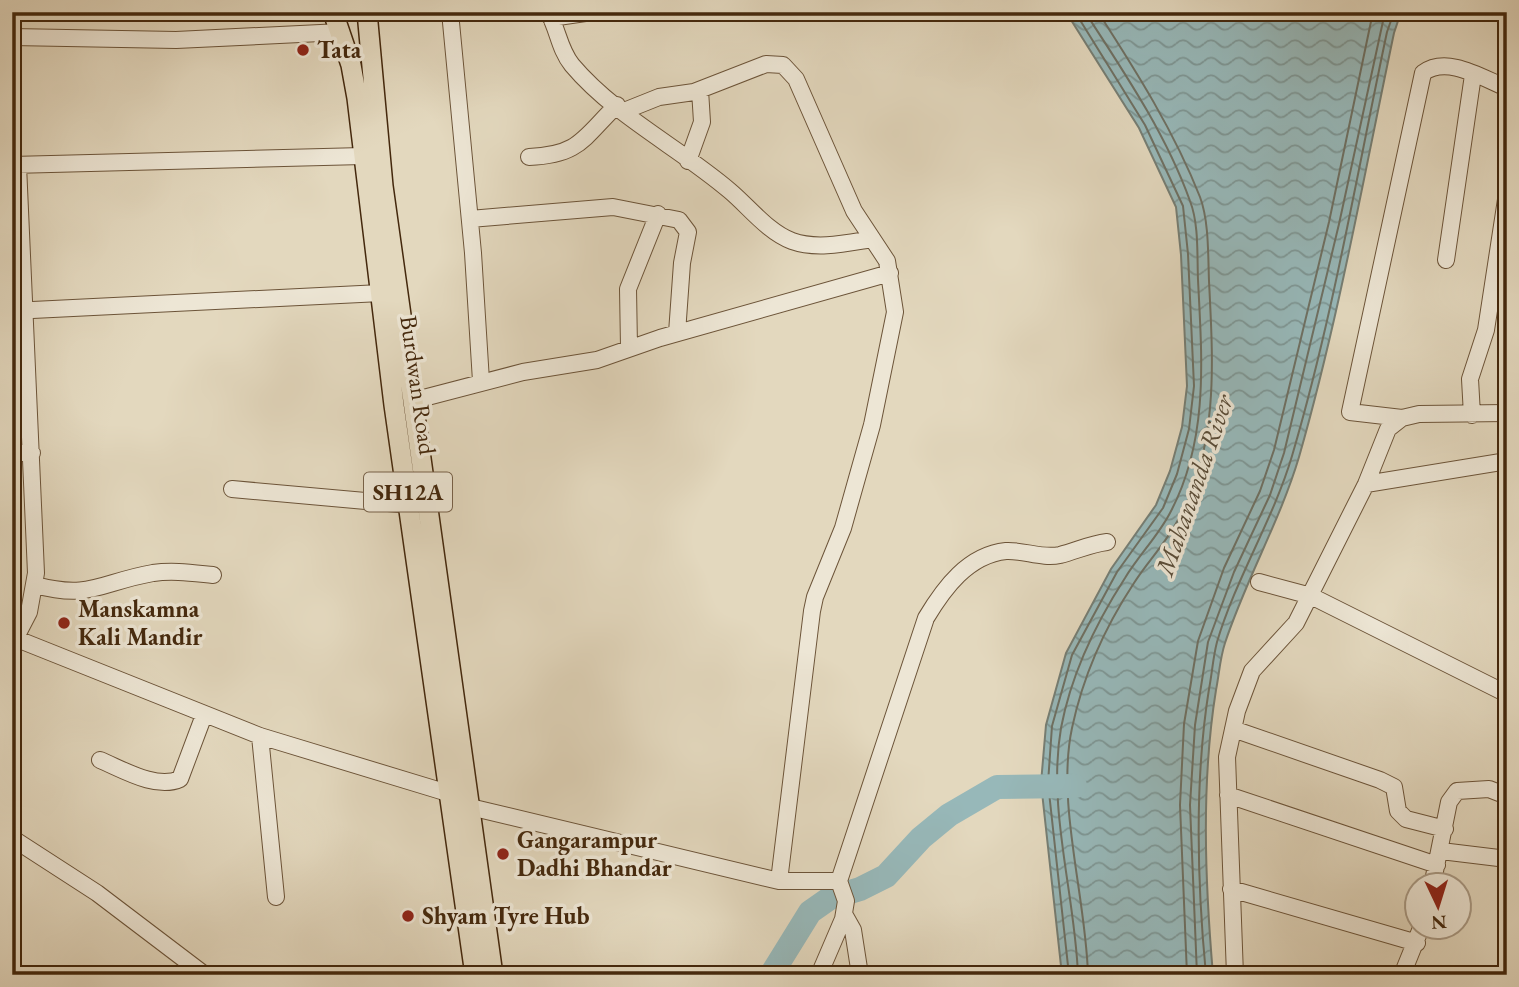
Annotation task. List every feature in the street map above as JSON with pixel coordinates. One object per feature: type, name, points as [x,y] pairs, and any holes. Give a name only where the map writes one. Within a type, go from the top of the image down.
[{"type":"main road","name":"Burdwan Road","points":[[333,12],[366,105],[412,401],[470,807],[475,975]]},
{"type":"main road","name":"Burdwan Road","points":[[367,12],[363,156],[451,794],[474,904],[493,975]]},
{"type":"street","points":[[450,12],[470,219],[481,381]]},
{"type":"street","points":[[592,12],[549,15],[570,63],[621,108],[792,241],[818,245],[872,239]]},
{"type":"street","points":[[12,37],[176,40],[341,32]]},
{"type":"street","points":[[529,157],[556,156],[571,150],[621,108],[700,89],[766,64],[776,63],[790,69],[853,211],[887,261],[895,322],[843,528],[812,611],[779,881]]},
{"type":"street","points":[[1507,88],[1445,66],[1430,67],[1423,73],[1350,412],[1402,418],[1419,414],[1507,413]]},
{"type":"street","points":[[1446,260],[1473,75]]},
{"type":"street","points":[[688,161],[702,122],[700,89]]},
{"type":"street","points":[[363,156],[15,165],[19,311],[32,453],[35,585],[29,612],[14,638],[260,736],[451,794]]},
{"type":"street","points":[[1472,415],[1470,379],[1486,330],[1507,193]]},
{"type":"street","points":[[470,219],[613,207],[679,220],[687,227],[677,333]]},
{"type":"street","points":[[629,347],[628,289],[658,214]]},
{"type":"street","points":[[412,401],[481,381],[597,360],[629,347],[890,273]]},
{"type":"street","points":[[19,311],[381,293]]},
{"type":"street","points":[[1235,975],[1227,757],[1233,729],[1252,671],[1285,638],[1311,596],[1366,484],[1380,443],[1388,429],[1402,418]]},
{"type":"street","points":[[12,453],[32,453]]},
{"type":"street","points":[[1366,484],[1507,461]]},
{"type":"street","points":[[232,489],[410,505]]},
{"type":"street","points":[[819,975],[926,618],[936,602],[963,569],[987,556],[1007,551],[1062,555],[1079,547],[1107,542]]},
{"type":"street","points":[[35,585],[62,592],[85,592],[153,573],[176,571],[213,575]]},
{"type":"street","points":[[1259,582],[1311,596],[1507,694]]},
{"type":"street","points":[[100,760],[162,783],[180,779],[204,715]]},
{"type":"street","points":[[1233,729],[1395,787],[1398,811],[1406,819],[1446,829]]},
{"type":"street","points":[[260,736],[276,897]]},
{"type":"street","points":[[1436,872],[1446,829],[1449,802],[1457,792],[1489,789],[1507,796]]},
{"type":"street","points":[[1228,795],[1439,858],[1507,859]]},
{"type":"street","points":[[470,807],[843,896]]},
{"type":"street","points":[[12,838],[97,893],[205,975]]},
{"type":"street","points":[[1231,889],[1404,931]]},
{"type":"street","points":[[843,896],[853,930],[860,975]]},
{"type":"street","points":[[1402,975],[1416,942]]},
{"type":"water","name":"Mahananda River","points":[[1066,12],[1401,12],[1394,33],[1339,299],[1299,457],[1233,619],[1222,655],[1211,725],[1206,796],[1206,868],[1213,975],[1062,975],[1041,783],[1046,725],[1066,653],[1111,569],[1156,505],[1170,471],[1182,427],[1187,386],[1176,207],[1139,128]]},
{"type":"waterway","points":[[771,975],[810,912],[830,898],[860,889],[886,876],[921,838],[949,815],[997,787],[1075,786]]},
{"type":"place","name":"Tata","points":[[303,50]]},
{"type":"place","name":"Manskamna Kali Mandir","points":[[64,623]]},
{"type":"place","name":"Gangarampur Dadhi Bhandar","points":[[503,854]]},
{"type":"place","name":"Shyam Tyre Hub","points":[[408,916]]}]
